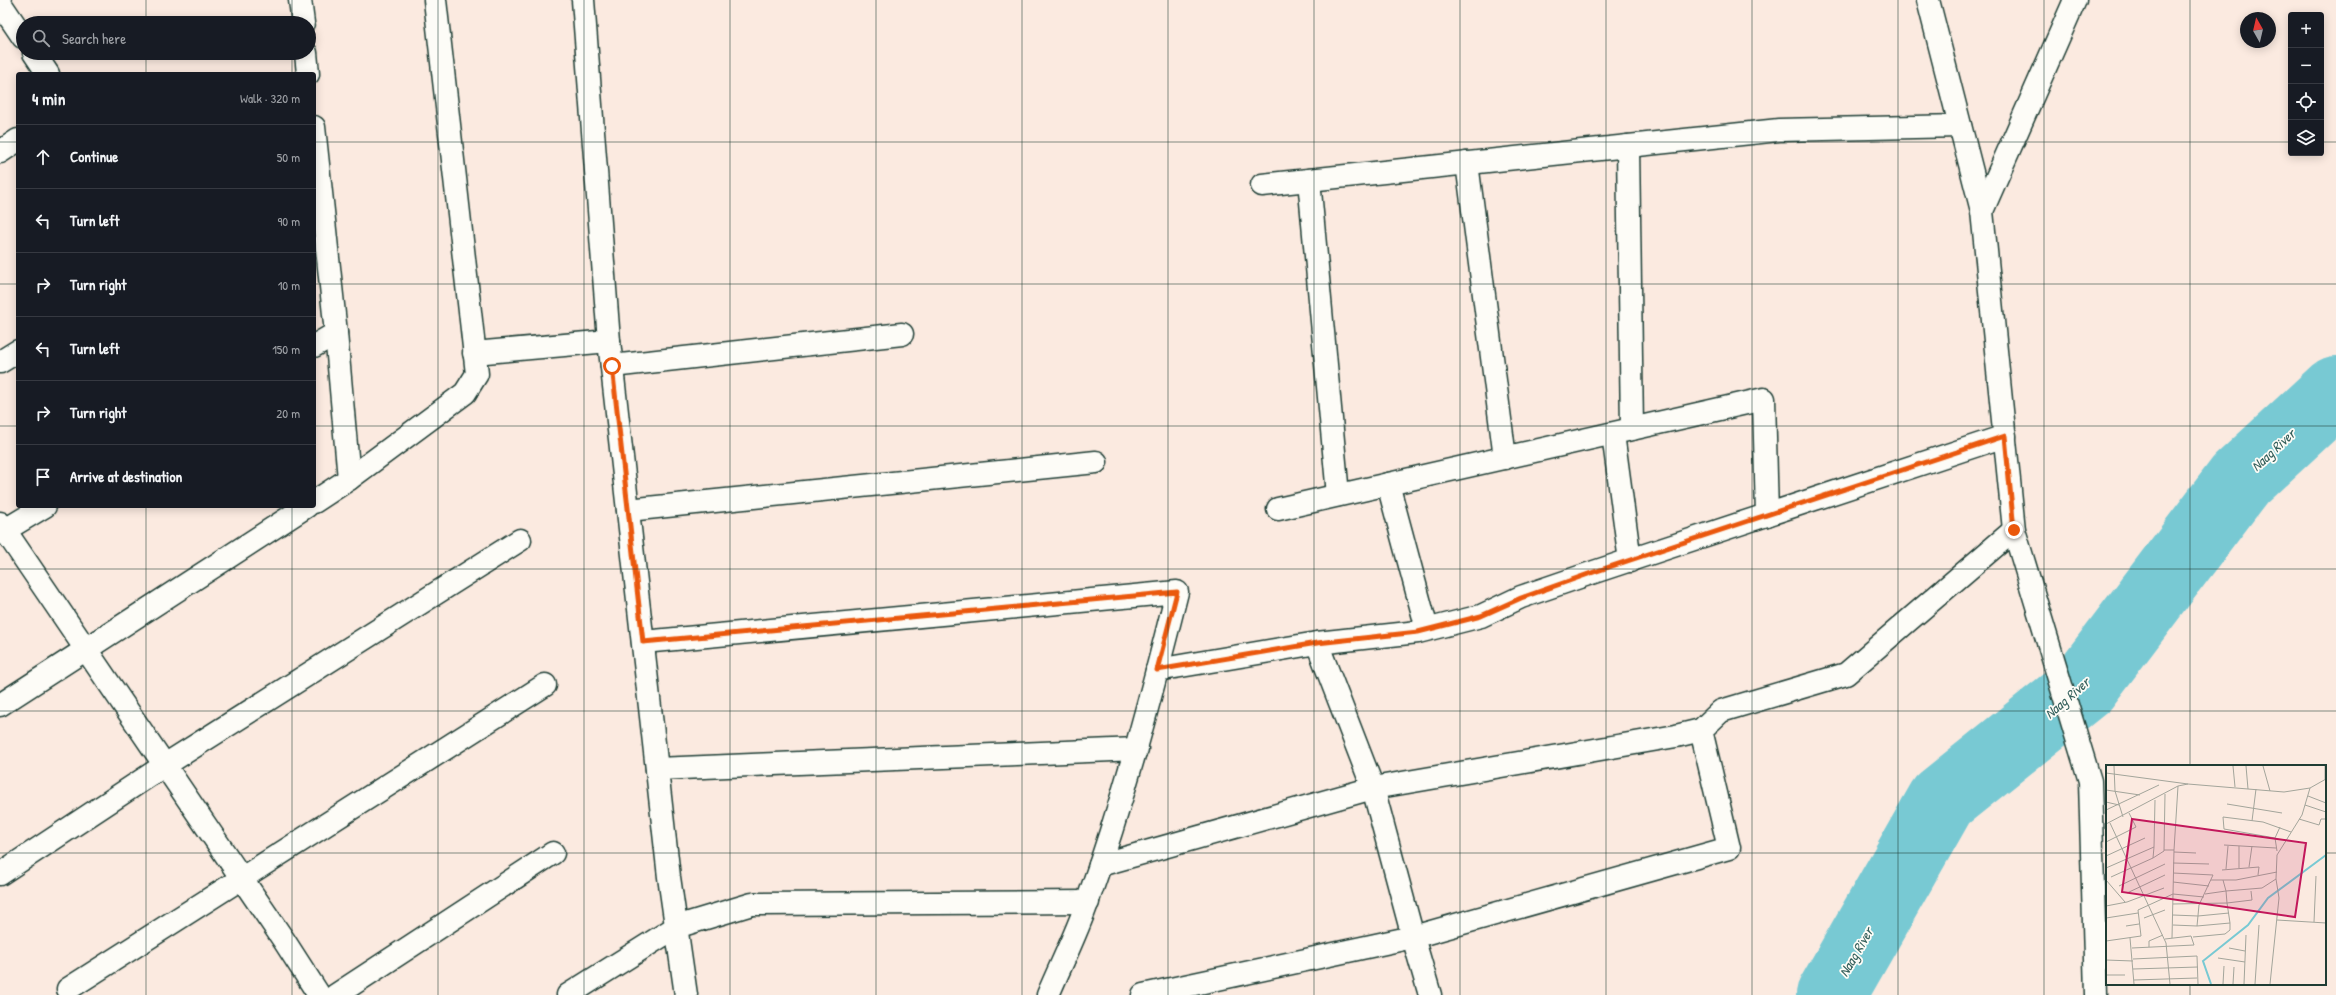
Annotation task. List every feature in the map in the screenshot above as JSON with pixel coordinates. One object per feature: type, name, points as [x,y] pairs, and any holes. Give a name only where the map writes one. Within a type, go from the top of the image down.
[{"type":"street","points":[[300,0],[302,16]]},
{"type":"street","points":[[316,501],[349,479],[465,393],[477,374],[435,0]]},
{"type":"street","points":[[583,0],[609,341],[656,769],[686,995]]},
{"type":"street","points":[[1928,0],[1982,211],[2014,530],[2090,781],[2096,995]]},
{"type":"street","points":[[1982,211],[2075,0]]},
{"type":"street","points":[[0,3],[16,27]]},
{"type":"street","points":[[39,60],[47,72]]},
{"type":"street","points":[[307,60],[308,72]]},
{"type":"street","points":[[1262,185],[1779,130],[1960,126]]},
{"type":"street","points":[[0,152],[16,141]]},
{"type":"street","points":[[316,146],[336,332],[349,479]]},
{"type":"street","points":[[1628,146],[1622,431],[1630,561]]},
{"type":"street","points":[[1467,163],[1505,458]]},
{"type":"street","points":[[1310,180],[1338,495]]},
{"type":"street","points":[[316,345],[336,332]]},
{"type":"street","points":[[612,366],[902,334]]},
{"type":"street","points":[[474,353],[609,341]]},
{"type":"street","points":[[0,362],[16,352]]},
{"type":"street","points":[[1278,509],[1764,399],[1768,515]]},
{"type":"street","points":[[1157,670],[1317,643],[1427,629],[1481,616],[1521,598],[2005,436]]},
{"type":"street","points":[[628,510],[1096,462]]},
{"type":"street","points":[[1388,484],[1427,629]]},
{"type":"street","points":[[41,508],[2,529],[86,650],[319,995]]},
{"type":"street","points":[[0,705],[304,508]]},
{"type":"street","points":[[1100,865],[1373,788],[1676,736],[1700,730],[1721,711],[1846,674],[2014,530]]},
{"type":"street","points":[[0,874],[164,765],[520,540]]},
{"type":"street","points":[[643,642],[1177,592],[1137,748],[1100,865],[1088,902],[1048,995]]},
{"type":"street","points":[[1317,643],[1373,788],[1430,995]]},
{"type":"street","points":[[68,989],[545,686]]},
{"type":"street","points":[[1142,995],[1413,937],[1729,848],[1700,730]]},
{"type":"street","points":[[656,769],[1137,748]]},
{"type":"street","points":[[336,995],[553,853]]},
{"type":"street","points":[[568,995],[676,927],[752,904],[1088,902]]},
{"type":"waterway","name":"Naag River","points":[[1831,995],[1942,800],[2084,686],[2240,480],[2336,391]]},
{"type":"route","points":[[612,366],[643,642],[1177,592],[1157,670],[1317,643],[1418,632],[1481,616],[1521,598],[1594,572],[2005,436],[2014,530]]}]
